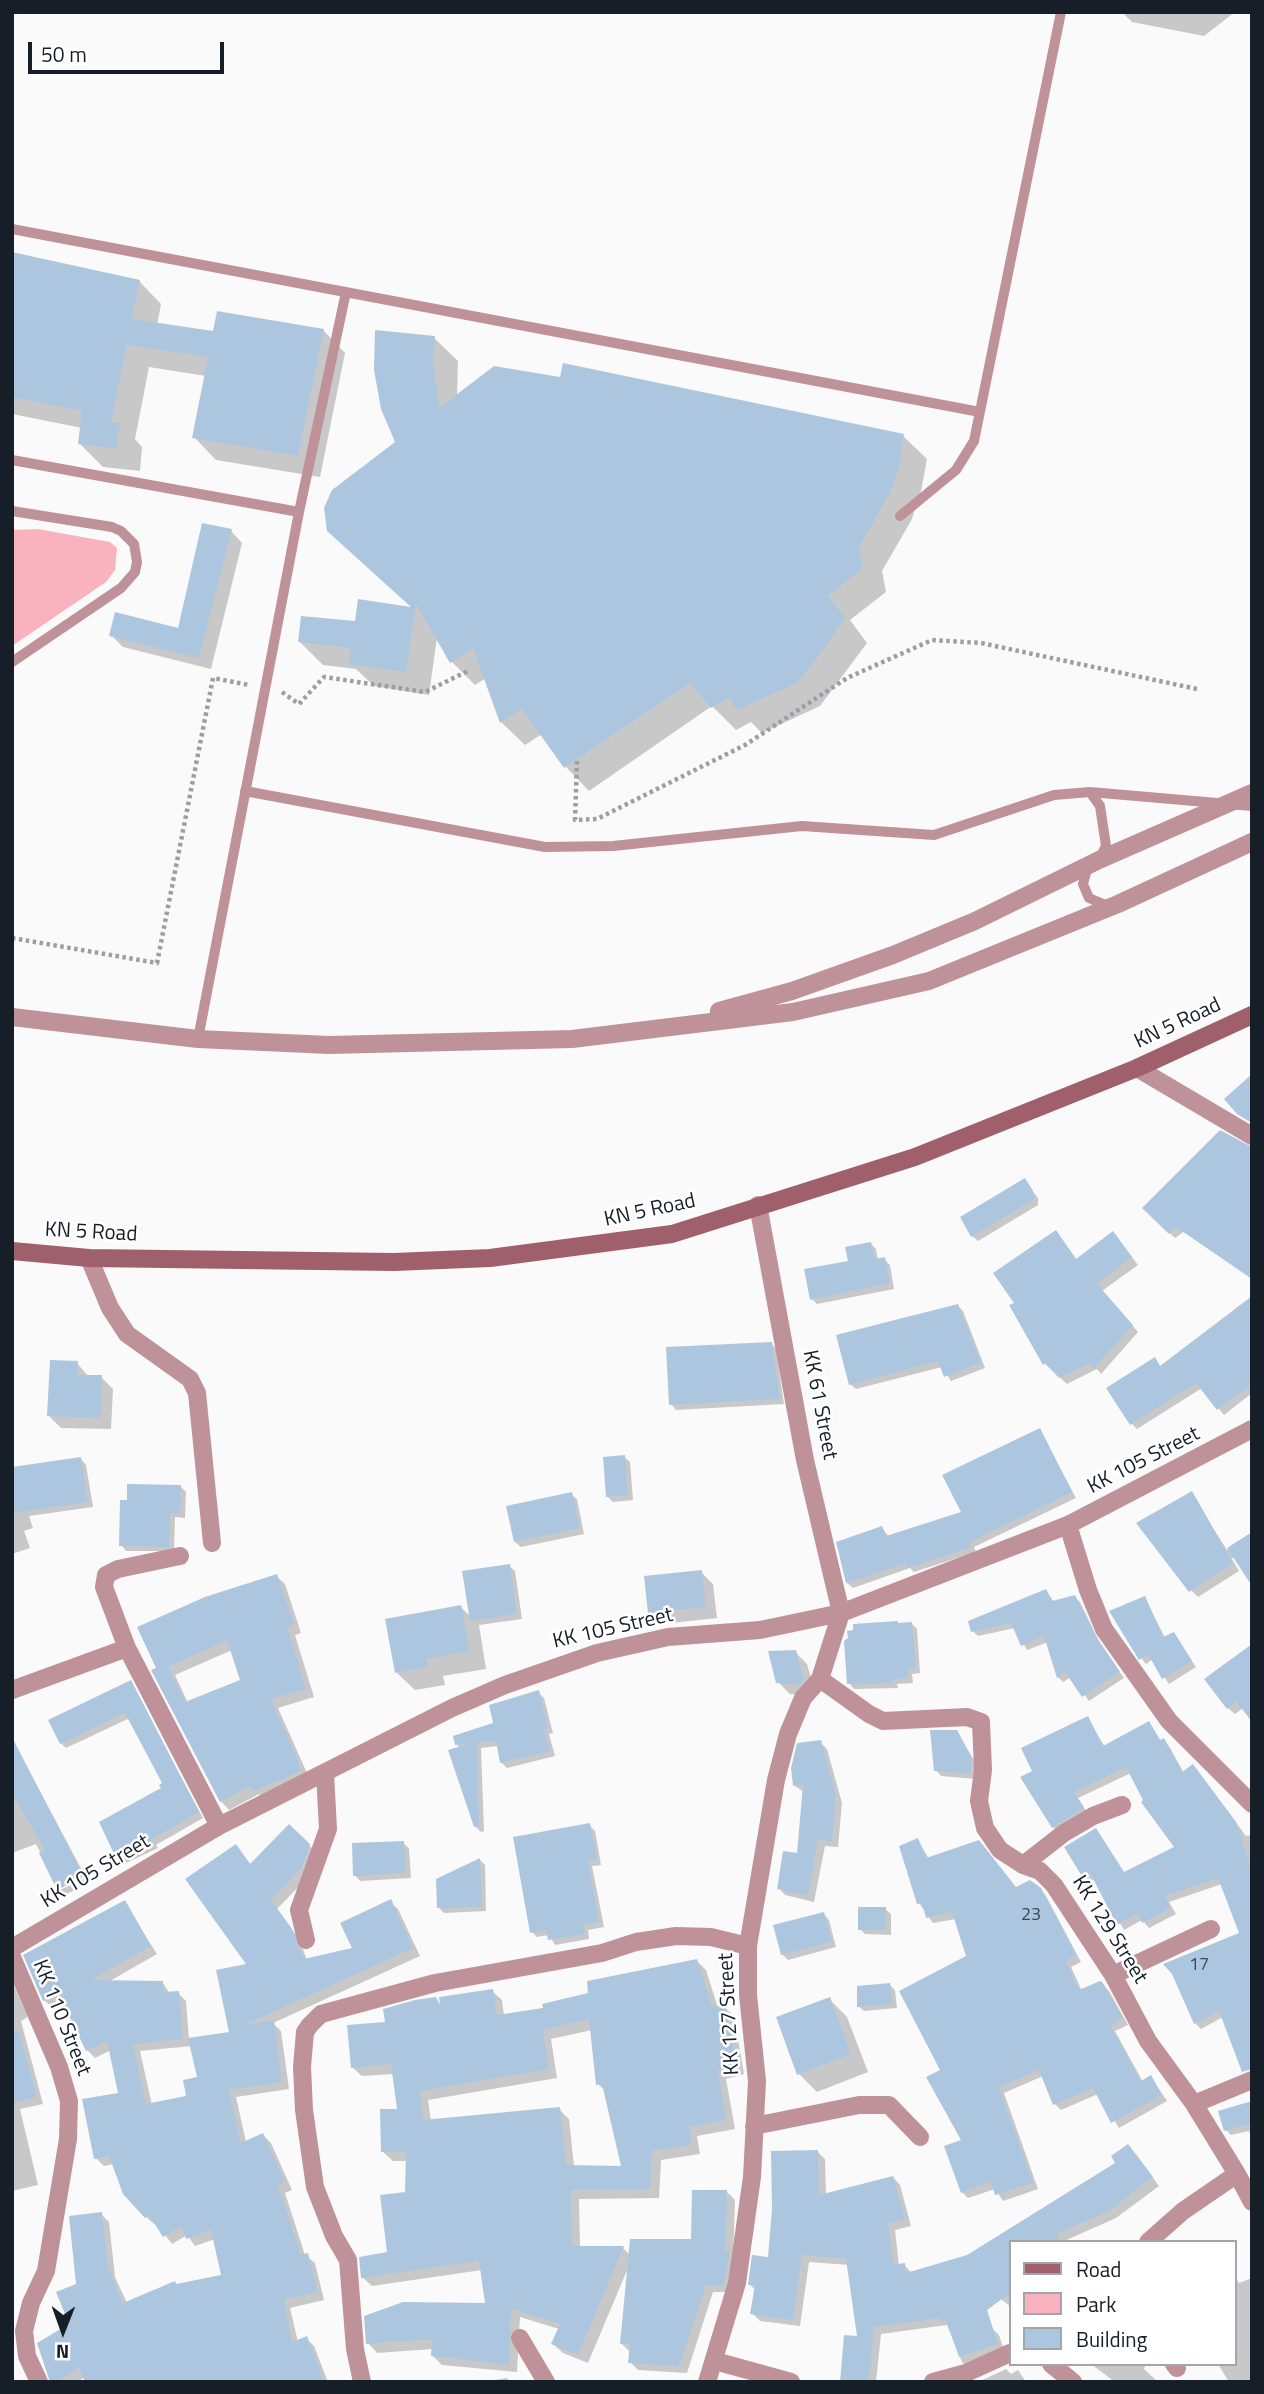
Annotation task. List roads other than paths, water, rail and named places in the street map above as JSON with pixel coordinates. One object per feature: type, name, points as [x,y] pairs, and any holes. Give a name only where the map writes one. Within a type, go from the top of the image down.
[{"type":"main road","name":"KN 5 Road","points":[[15,1251],[89,1258],[394,1262],[490,1258],[672,1234],[915,1157],[1138,1068],[1252,1015]]},
{"type":"street","points":[[671,1024],[792,991],[893,955],[975,921],[1099,859],[1252,793]]},
{"type":"street","points":[[12,1017],[198,1039],[329,1045],[471,1044],[572,1039],[671,1024],[793,1012],[929,981],[1118,904],[1252,842]]},
{"type":"street","points":[[1138,1068],[1252,1136]]},
{"type":"street","name":"KK 61 Street","points":[[758,1205],[805,1460],[841,1613]]},
{"type":"street","points":[[89,1258],[110,1308],[127,1334],[190,1379],[197,1393],[212,1543]]},
{"type":"street","name":"KK 105 Street","points":[[12,1948],[219,1826],[452,1708],[552,1667],[668,1637],[760,1630],[841,1613],[1068,1525],[1252,1429]]},
{"type":"street","points":[[1068,1525],[1088,1590],[1104,1629],[1169,1721],[1252,1804]]},
{"type":"street","points":[[180,1556],[118,1569],[106,1575],[104,1587],[127,1648],[219,1826]]},
{"type":"street","name":"KK 127 Street","points":[[707,2382],[737,2283],[752,2177],[757,2081],[748,1994],[748,1946],[776,1780],[788,1734],[803,1698],[820,1679],[841,1613]]},
{"type":"street","points":[[12,1690],[127,1648]]},
{"type":"street","name":"KK 129 Street","points":[[820,1679],[883,1721],[967,1717],[981,1722],[983,1770],[979,1801],[985,1828],[1000,1850],[1023,1866],[1040,1871],[1054,1885],[1113,1975],[1147,2041],[1194,2104],[1251,2200]]},
{"type":"street","points":[[306,1940],[299,1910],[328,1829],[325,1773]]},
{"type":"street","points":[[1023,1866],[1063,1833],[1093,1816],[1122,1805]]},
{"type":"street","points":[[1113,1975],[1210,1929]]},
{"type":"street","points":[[362,2382],[355,2348],[348,2260],[334,2235],[313,2174],[304,2110],[302,2067],[305,2032],[310,2025],[321,2014],[435,1983],[603,1952],[636,1942],[676,1936],[711,1937],[748,1946]]},
{"type":"street","name":"KK 110 Street","points":[[12,1957],[59,2067],[69,2101],[68,2140],[48,2260],[24,2331],[27,2356],[39,2382]]},
{"type":"street","points":[[1194,2104],[1252,2080]]},
{"type":"street","points":[[754,2126],[859,2105],[889,2105],[920,2137]]},
{"type":"street","points":[[1150,2240],[1183,2211],[1237,2174]]},
{"type":"street","points":[[520,2337],[546,2382]]},
{"type":"street","points":[[933,2382],[966,2373],[1009,2353]]},
{"type":"street","points":[[715,2361],[791,2382]]},
{"type":"street","points":[[1053,2366],[1073,2382]]},
{"type":"lane","points":[[900,516],[956,470],[968,456],[980,412],[1061,12]]},
{"type":"lane","points":[[12,229],[980,412]]},
{"type":"lane","points":[[198,1039],[299,512],[345,292]]},
{"type":"lane","points":[[12,460],[299,512]]},
{"type":"lane","points":[[12,511],[112,527],[134,544],[137,562],[135,572],[121,588],[12,662]]},
{"type":"lane","points":[[245,791],[545,847],[613,846],[802,826],[934,835],[1054,795],[1090,792],[1252,806]]},
{"type":"lane","points":[[1090,792],[1100,806],[1107,838],[1099,859],[1084,876],[1085,892],[1096,903],[1110,906],[1118,904]]}]
